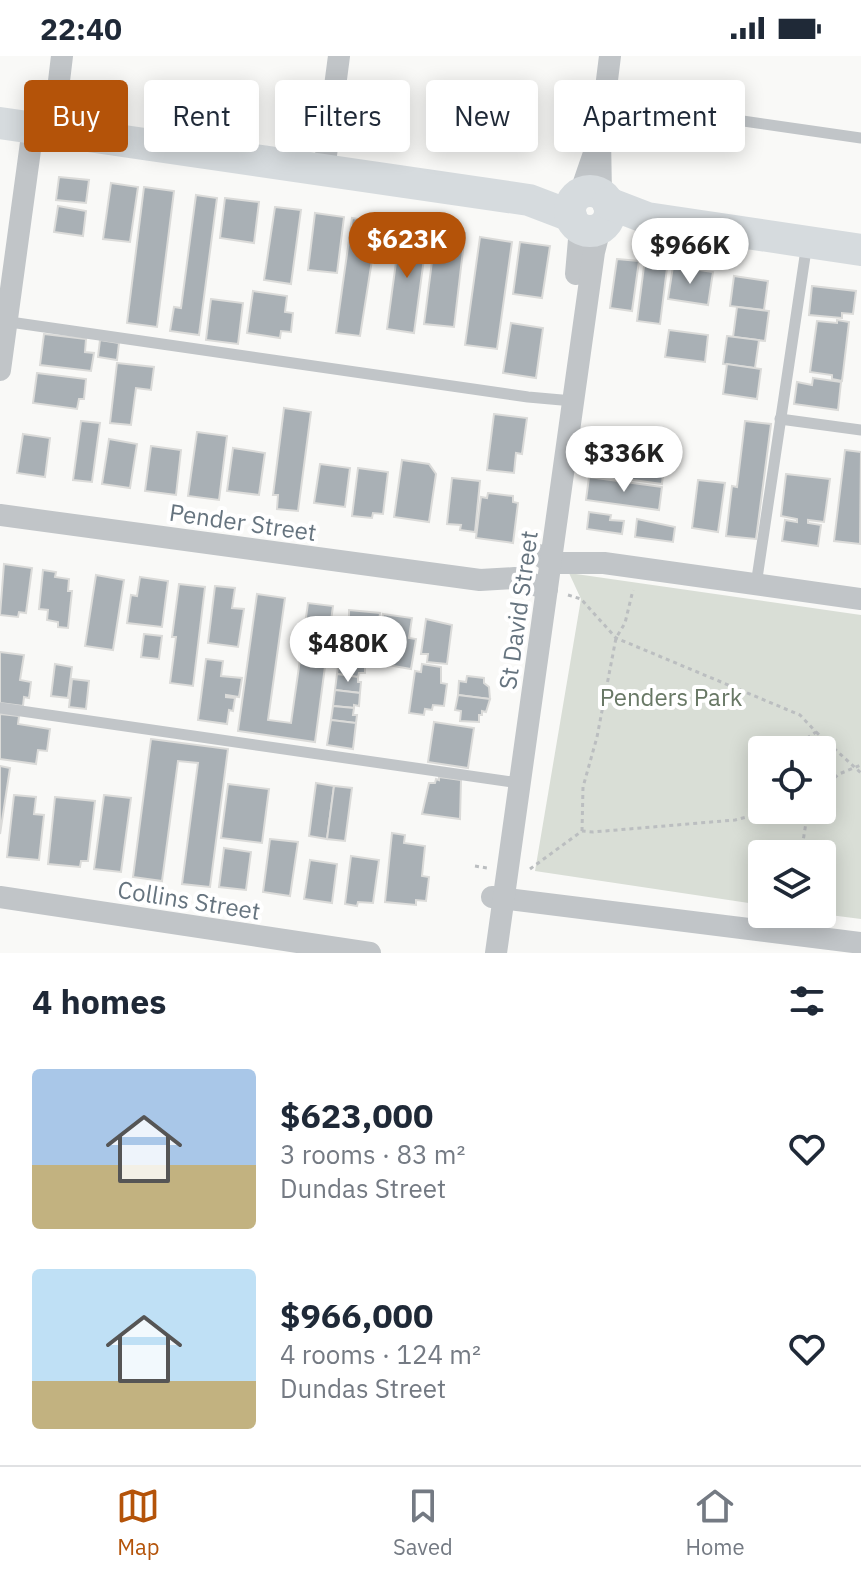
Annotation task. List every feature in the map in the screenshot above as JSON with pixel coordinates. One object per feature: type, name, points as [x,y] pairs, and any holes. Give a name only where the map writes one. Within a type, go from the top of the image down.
[{"type":"street","points":[[56,80],[62,56]]},
{"type":"street","points":[[324,170],[339,56]]},
{"type":"street","name":"St David Street","points":[[607,80],[610,56]]},
{"type":"street","points":[[0,123],[24,126]]},
{"type":"street","points":[[128,141],[861,250]]},
{"type":"street","points":[[0,370],[4,322],[38,152]]},
{"type":"street","name":"St David Street","points":[[496,953],[498,898],[544,590],[566,400],[594,252],[590,210],[598,152]]},
{"type":"street","name":"Pender Street","points":[[0,515],[480,580],[513,591],[544,590]]},
{"type":"street","points":[[547,555],[570,565],[604,563],[861,599]]},
{"type":"street","name":"Collins Street","points":[[0,897],[358,952]]},
{"type":"street","points":[[498,898],[861,943]]},
{"type":"street","name":"St David Street","points":[[483,953],[498,898]]},
{"type":"lane","points":[[745,121],[861,138]]},
{"type":"lane","points":[[756,585],[807,243]]},
{"type":"lane","points":[[4,322],[566,400]]},
{"type":"lane","points":[[780,419],[861,430]]},
{"type":"lane","points":[[0,708],[513,782]]},
{"type":"path","points":[[544,590],[581,599],[616,638],[800,715],[861,773]]},
{"type":"path","points":[[582,831],[583,787],[597,737],[616,638],[625,623],[633,590]]},
{"type":"path","points":[[810,736],[816,732]]},
{"type":"path","points":[[836,776],[861,765]]},
{"type":"path","points":[[527,870],[582,831],[748,817]]},
{"type":"green space","name":"Penders Park","points":[[569,573],[861,615],[861,919],[836,916],[836,840],[748,840],[748,903],[535,871],[581,599]]},
{"type":"building","points":[[59,177],[89,180],[86,203],[56,200]]},
{"type":"building","points":[[111,183],[138,187],[130,242],[103,239]]},
{"type":"building","points":[[144,187],[174,191],[157,327],[127,323]]},
{"type":"building","points":[[196,195],[217,198],[199,335],[170,331],[174,307],[181,308]]},
{"type":"building","points":[[225,198],[259,202],[254,243],[220,238]]},
{"type":"building","points":[[58,206],[86,211],[83,236],[54,232]]},
{"type":"building","points":[[275,207],[301,210],[291,284],[264,280]]},
{"type":"building","points":[[315,213],[344,217],[337,273],[308,270]]},
{"type":"building","points":[[352,218],[378,222],[360,336],[336,333]]},
{"type":"building","points":[[401,225],[419,227],[418,234],[427,236],[414,333],[387,329]]},
{"type":"building","points":[[436,230],[465,233],[454,327],[424,324]]},
{"type":"building","points":[[480,237],[512,242],[497,349],[465,345]]},
{"type":"building","points":[[520,242],[550,246],[542,298],[513,294]]},
{"type":"building","points":[[617,259],[639,261],[632,311],[610,308]]},
{"type":"building","points":[[644,266],[667,268],[660,324],[637,321]]},
{"type":"building","points":[[673,266],[713,272],[708,305],[668,299]]},
{"type":"building","points":[[734,276],[768,281],[764,310],[730,306]]},
{"type":"building","points":[[812,286],[856,291],[853,314],[842,313],[842,318],[809,315]]},
{"type":"building","points":[[253,291],[287,296],[285,312],[293,313],[291,332],[281,331],[280,338],[247,333]]},
{"type":"building","points":[[211,299],[243,303],[238,344],[206,340]]},
{"type":"building","points":[[737,307],[769,311],[765,341],[733,337]]},
{"type":"building","points":[[837,320],[849,322],[842,381],[832,379],[832,375],[810,372],[817,321],[837,323]]},
{"type":"building","points":[[511,323],[543,328],[536,378],[503,373]]},
{"type":"building","points":[[669,330],[708,335],[705,362],[665,357]]},
{"type":"building","points":[[44,334],[86,339],[85,352],[94,353],[91,371],[40,365]]},
{"type":"building","points":[[727,336],[759,340],[755,368],[723,364]]},
{"type":"building","points":[[100,340],[119,343],[117,360],[98,357]]},
{"type":"building","points":[[117,363],[154,367],[151,390],[136,388],[131,425],[110,423]]},
{"type":"building","points":[[727,364],[761,369],[757,399],[723,394]]},
{"type":"building","points":[[37,373],[86,379],[84,399],[79,399],[77,409],[33,403]]},
{"type":"building","points":[[813,378],[841,382],[838,410],[794,404],[797,382],[812,385]]},
{"type":"building","points":[[284,408],[311,412],[298,511],[277,509],[278,495],[273,495]]},
{"type":"building","points":[[494,414],[527,418],[522,454],[516,453],[514,473],[487,470]]},
{"type":"building","points":[[81,421],[100,423],[92,482],[73,480]]},
{"type":"building","points":[[745,421],[771,424],[756,539],[726,536],[732,486],[737,487]]},
{"type":"building","points":[[197,432],[227,436],[219,500],[188,496]]},
{"type":"building","points":[[23,434],[50,438],[45,477],[17,473]]},
{"type":"building","points":[[109,439],[137,444],[130,488],[102,484]]},
{"type":"building","points":[[151,446],[181,450],[176,495],[145,491]]},
{"type":"building","points":[[233,448],[265,453],[259,495],[227,491]]},
{"type":"building","points":[[845,450],[861,452],[860,544],[834,541]]},
{"type":"building","points":[[593,454],[664,464],[662,484],[590,474]]},
{"type":"building","points":[[402,460],[429,464],[436,474],[429,522],[394,517]]},
{"type":"building","points":[[320,464],[350,468],[345,507],[314,503]]},
{"type":"building","points":[[358,468],[388,472],[383,514],[373,513],[372,518],[352,516]]},
{"type":"building","points":[[786,474],[830,479],[824,522],[808,520],[808,523],[821,525],[818,546],[782,541],[785,520],[797,522],[797,519],[781,516]]},
{"type":"building","points":[[589,477],[662,487],[659,510],[586,500]]},
{"type":"building","points":[[452,478],[480,481],[475,532],[460,530],[461,525],[447,524]]},
{"type":"building","points":[[698,480],[725,483],[718,532],[692,528]]},
{"type":"building","points":[[488,493],[513,496],[513,502],[518,503],[513,543],[476,538],[481,497],[487,498]]},
{"type":"building","points":[[589,512],[611,515],[610,520],[624,521],[622,534],[587,529]]},
{"type":"building","points":[[637,519],[675,527],[673,542],[635,537]]},
{"type":"building","points":[[4,564],[32,568],[26,613],[19,612],[18,617],[0,615]]},
{"type":"building","points":[[43,570],[56,572],[55,577],[69,579],[68,591],[72,591],[68,628],[58,627],[58,622],[47,620],[48,610],[39,609]]},
{"type":"building","points":[[96,575],[124,580],[113,650],[85,646]]},
{"type":"building","points":[[140,577],[168,581],[162,627],[127,623],[131,595],[137,596]]},
{"type":"building","points":[[179,584],[205,587],[193,686],[170,683]]},
{"type":"building","points":[[215,586],[235,588],[232,608],[244,609],[238,647],[208,643]]},
{"type":"building","points":[[257,594],[285,598],[268,720],[291,723],[308,603],[333,606],[315,742],[238,731]]},
{"type":"building","points":[[349,610],[380,613],[378,630],[373,629],[372,638],[349,635]]},
{"type":"building","points":[[383,614],[412,618],[409,638],[416,639],[411,669],[376,663]]},
{"type":"building","points":[[426,619],[452,625],[447,664],[427,662],[428,654],[421,654]]},
{"type":"building","points":[[144,634],[162,636],[159,659],[141,657]]},
{"type":"building","points":[[349,635],[370,639],[365,661],[346,659]]},
{"type":"building","points":[[0,652],[24,655],[20,680],[31,682],[29,698],[24,697],[23,706],[0,703]]},
{"type":"building","points":[[206,659],[223,661],[221,676],[242,678],[239,697],[226,695],[235,698],[227,724],[198,720]]},
{"type":"building","points":[[339,659],[365,661],[365,673],[359,673],[358,677],[337,674]]},
{"type":"building","points":[[55,664],[72,667],[68,698],[51,696]]},
{"type":"building","points":[[422,664],[441,667],[441,683],[447,684],[444,706],[433,705],[432,710],[425,709],[424,715],[409,713],[415,671],[421,672]]},
{"type":"building","points":[[337,674],[358,677],[360,693],[335,690]]},
{"type":"building","points":[[467,676],[484,678],[490,699],[458,695],[459,681],[466,682]]},
{"type":"building","points":[[72,679],[89,681],[86,709],[69,707]]},
{"type":"building","points":[[335,690],[360,693],[359,706],[333,706]]},
{"type":"building","points":[[458,695],[490,699],[486,712],[482,711],[479,715],[479,722],[460,721],[461,711],[455,710]]},
{"type":"building","points":[[333,706],[354,708],[356,723],[331,720]]},
{"type":"building","points":[[0,714],[19,716],[18,724],[50,729],[47,751],[38,750],[36,764],[0,759]]},
{"type":"building","points":[[331,720],[356,723],[353,749],[327,745]]},
{"type":"building","points":[[434,722],[474,728],[468,768],[428,762]]},
{"type":"building","points":[[151,739],[228,749],[210,887],[182,884],[198,763],[178,761],[162,881],[133,877]]},
{"type":"building","points":[[0,766],[10,768],[0,834]]},
{"type":"building","points":[[439,777],[461,780],[460,819],[422,814],[429,783],[435,783]]},
{"type":"building","points":[[316,783],[334,786],[327,839],[309,836]]},
{"type":"building","points":[[228,784],[269,789],[262,843],[221,838]]},
{"type":"building","points":[[334,786],[352,788],[345,841],[327,839]]},
{"type":"building","points":[[14,795],[36,797],[34,814],[44,815],[39,860],[7,857]]},
{"type":"building","points":[[104,795],[131,798],[121,872],[94,869]]},
{"type":"building","points":[[55,797],[95,801],[88,861],[81,861],[80,867],[48,864]]},
{"type":"building","points":[[392,833],[405,835],[404,843],[425,846],[422,876],[429,877],[426,901],[416,900],[416,905],[385,902]]},
{"type":"building","points":[[270,839],[298,842],[290,896],[263,892]]},
{"type":"building","points":[[224,848],[251,852],[246,890],[219,887]]},
{"type":"building","points":[[351,856],[379,860],[373,903],[358,902],[357,906],[345,904]]},
{"type":"building","points":[[310,860],[337,864],[332,903],[304,899]]}]
